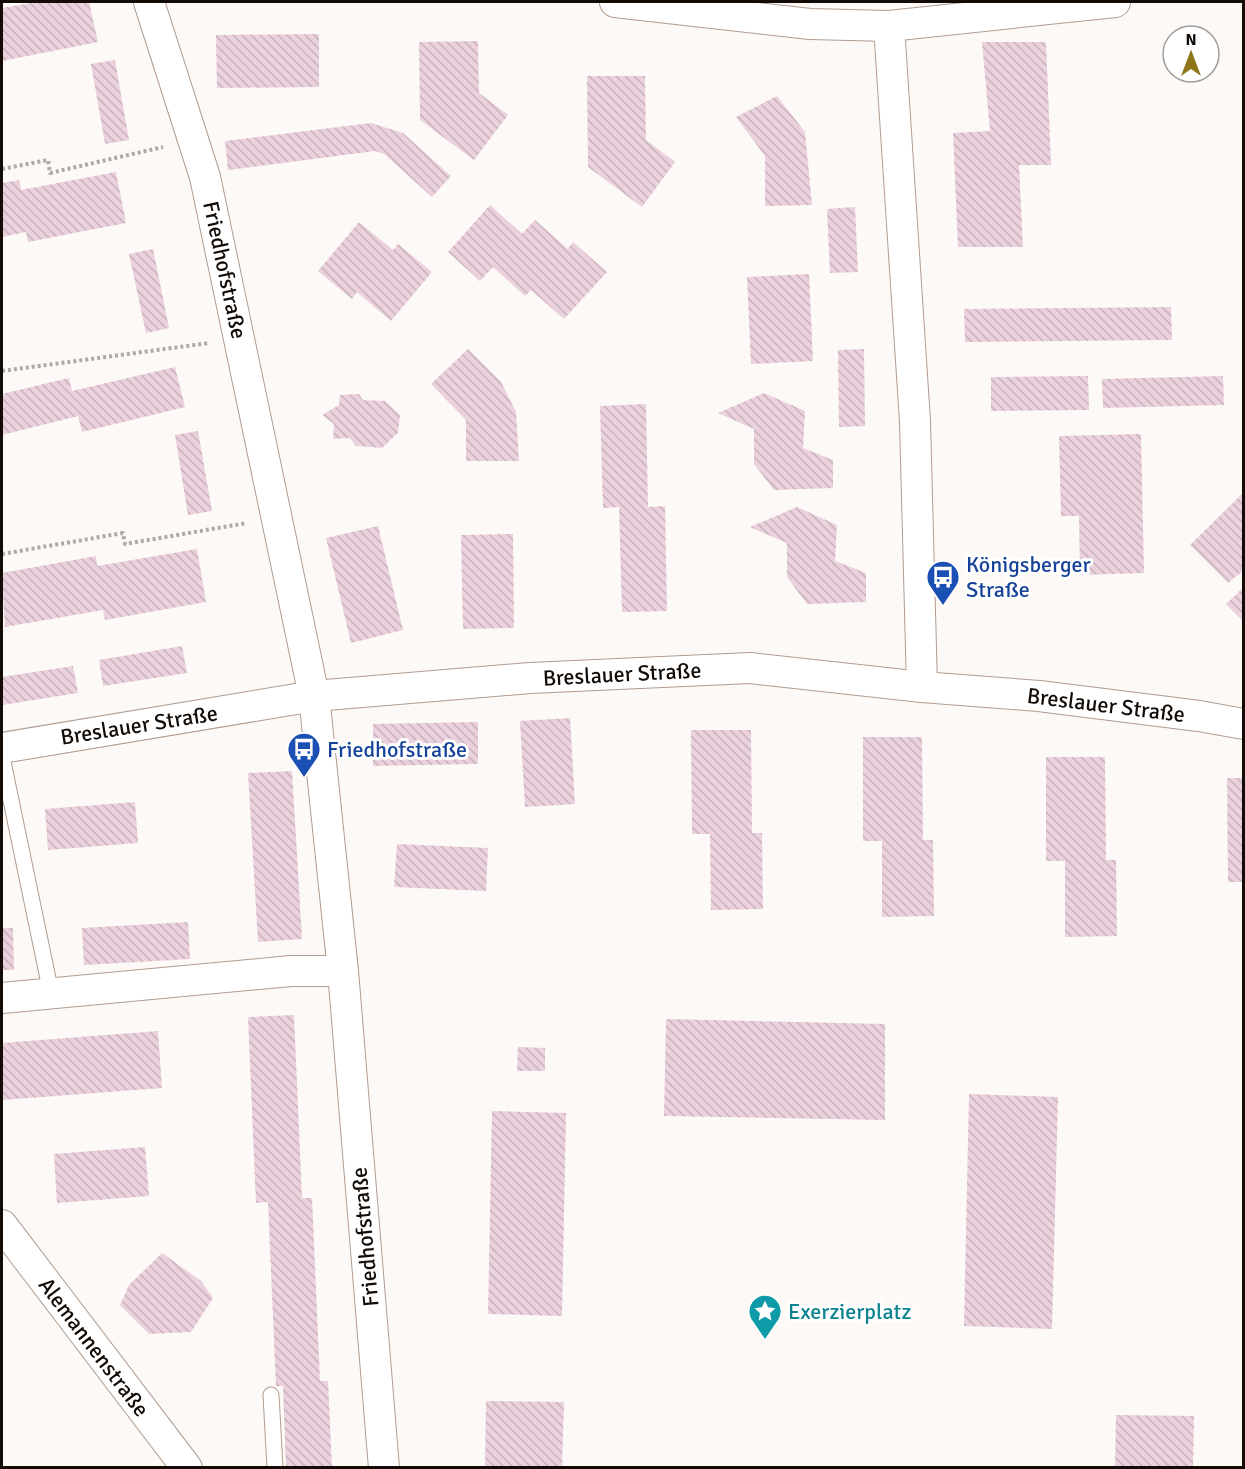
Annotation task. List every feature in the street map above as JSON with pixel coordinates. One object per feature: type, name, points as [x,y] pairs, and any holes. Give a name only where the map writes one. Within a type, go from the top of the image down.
[{"type":"street","name":"Friedhofstraße","points":[[149,2],[205,177],[314,696],[343,971],[384,1467]]},
{"type":"street","points":[[615,2],[808,13],[889,26],[1114,2]]},
{"type":"street","points":[[889,26],[915,421],[922,687]]},
{"type":"street","name":"Breslauer Straße","points":[[2,748],[314,696],[530,678],[750,668],[922,687],[1039,696],[1199,716],[1244,724]]},
{"type":"street","points":[[2,998],[291,971],[343,971]]},
{"type":"street","name":"Alemannenstraße","points":[[2,1225],[187,1467]]},
{"type":"lane","points":[[2,757],[51,993]]},
{"type":"lane","points":[[271,1395],[275,1467]]},
{"type":"path","points":[[2,169],[48,160],[50,173],[193,140]]},
{"type":"path","points":[[2,371],[240,338]]},
{"type":"path","points":[[2,554],[123,533],[125,544],[277,518]]},
{"type":"building","points":[[37,2],[89,2],[98,42],[2,61],[2,8]]},
{"type":"building","points":[[319,34],[319,87],[217,88],[216,35]]},
{"type":"building","points":[[478,41],[479,93],[508,115],[474,160],[420,120],[419,42]]},
{"type":"building","points":[[982,42],[1046,42],[1051,165],[1019,165],[1023,247],[958,247],[953,133],[990,131]]},
{"type":"building","points":[[115,60],[129,140],[105,144],[91,64]]},
{"type":"building","points":[[587,76],[645,76],[646,140],[675,162],[642,207],[588,167]]},
{"type":"building","points":[[777,96],[805,132],[812,205],[765,206],[765,156],[736,117]]},
{"type":"building","points":[[371,123],[403,133],[451,176],[432,197],[384,154],[375,151],[228,170],[225,141]]},
{"type":"building","points":[[116,172],[126,223],[28,242],[26,232],[2,237],[2,183],[19,180],[21,190]]},
{"type":"building","points":[[490,205],[522,234],[535,220],[568,249],[573,242],[607,272],[564,319],[531,290],[525,296],[493,267],[480,281],[448,252]]},
{"type":"building","points":[[855,207],[858,272],[830,273],[827,209]]},
{"type":"building","points":[[359,222],[393,250],[398,244],[432,272],[391,321],[357,292],[352,299],[318,271]]},
{"type":"building","points":[[153,249],[169,328],[146,333],[129,254]]},
{"type":"building","points":[[809,274],[813,361],[751,364],[747,277]]},
{"type":"building","points":[[1171,307],[1172,340],[965,342],[964,309]]},
{"type":"building","points":[[468,349],[501,382],[516,412],[519,461],[466,461],[466,420],[431,384]]},
{"type":"building","points":[[864,349],[865,426],[839,427],[838,350]]},
{"type":"building","points":[[175,367],[185,407],[82,432],[78,416],[2,435],[2,394],[69,378],[72,391]]},
{"type":"building","points":[[1088,376],[1089,410],[991,411],[991,377]]},
{"type":"building","points":[[1223,376],[1224,405],[1103,408],[1102,379]]},
{"type":"building","points":[[764,393],[805,411],[803,448],[833,460],[833,488],[774,490],[754,464],[754,429],[718,413]]},
{"type":"building","points":[[359,394],[363,400],[385,401],[400,415],[398,433],[382,448],[356,446],[350,438],[333,439],[334,424],[322,415],[339,405],[340,395]]},
{"type":"building","points":[[646,404],[648,507],[665,506],[667,611],[622,612],[619,507],[603,508],[600,406]]},
{"type":"building","points":[[198,431],[212,511],[188,515],[175,435]]},
{"type":"building","points":[[1141,434],[1144,573],[1080,575],[1079,516],[1061,516],[1059,436]]},
{"type":"building","points":[[1244,492],[1244,570],[1228,583],[1190,545]]},
{"type":"building","points":[[797,507],[837,525],[835,561],[866,573],[866,602],[807,604],[787,577],[787,543],[750,527]]},
{"type":"building","points":[[378,526],[403,630],[351,643],[326,538]]},
{"type":"building","points":[[513,534],[514,628],[463,629],[461,535]]},
{"type":"building","points":[[197,549],[206,602],[105,620],[103,610],[5,627],[2,573],[96,556],[97,566]]},
{"type":"building","points":[[1244,587],[1244,622],[1226,604]]},
{"type":"building","points":[[182,646],[187,673],[103,686],[99,660]]},
{"type":"building","points":[[73,666],[78,693],[2,705],[2,677]]},
{"type":"building","points":[[570,718],[575,804],[525,807],[520,721]]},
{"type":"building","points":[[478,722],[478,764],[373,766],[373,724]]},
{"type":"building","points":[[691,730],[751,730],[752,833],[762,833],[763,909],[711,910],[710,834],[692,834]]},
{"type":"building","points":[[863,737],[922,737],[923,840],[933,840],[934,916],[882,917],[882,841],[863,841]]},
{"type":"building","points":[[1046,757],[1105,757],[1106,860],[1116,860],[1117,936],[1065,937],[1065,861],[1046,861]]},
{"type":"building","points":[[292,771],[302,939],[258,942],[248,773]]},
{"type":"building","points":[[1227,778],[1244,778],[1244,882],[1228,882]]},
{"type":"building","points":[[135,802],[138,843],[48,850],[45,809]]},
{"type":"building","points":[[397,844],[488,848],[486,891],[394,887]]},
{"type":"building","points":[[188,922],[190,959],[84,965],[82,928]]},
{"type":"building","points":[[2,928],[13,928],[14,970],[2,970]]},
{"type":"building","points":[[294,1015],[302,1198],[312,1198],[320,1381],[328,1381],[332,1468],[286,1468],[283,1386],[276,1386],[268,1202],[256,1203],[248,1017]]},
{"type":"building","points":[[666,1019],[885,1024],[885,1120],[664,1116]]},
{"type":"building","points":[[158,1031],[162,1088],[2,1100],[2,1043]]},
{"type":"building","points":[[518,1047],[545,1048],[545,1071],[517,1071]]},
{"type":"building","points":[[969,1094],[1058,1097],[1052,1329],[964,1326]]},
{"type":"building","points":[[492,1111],[566,1113],[562,1316],[488,1314]]},
{"type":"building","points":[[145,1147],[149,1196],[57,1203],[54,1154]]},
{"type":"building","points":[[162,1253],[201,1281],[213,1298],[191,1332],[149,1334],[120,1305],[129,1285]]},
{"type":"building","points":[[486,1401],[564,1402],[562,1468],[485,1468]]},
{"type":"building","points":[[1116,1415],[1194,1416],[1193,1468],[1115,1468]]},
{"type":"place","name":"Königsberger Straße","points":[[943,606]]},
{"type":"place","name":"Friedhofstraße","points":[[304,778]]},
{"type":"place","name":"Exerzierplatz","points":[[765,1340]]}]
